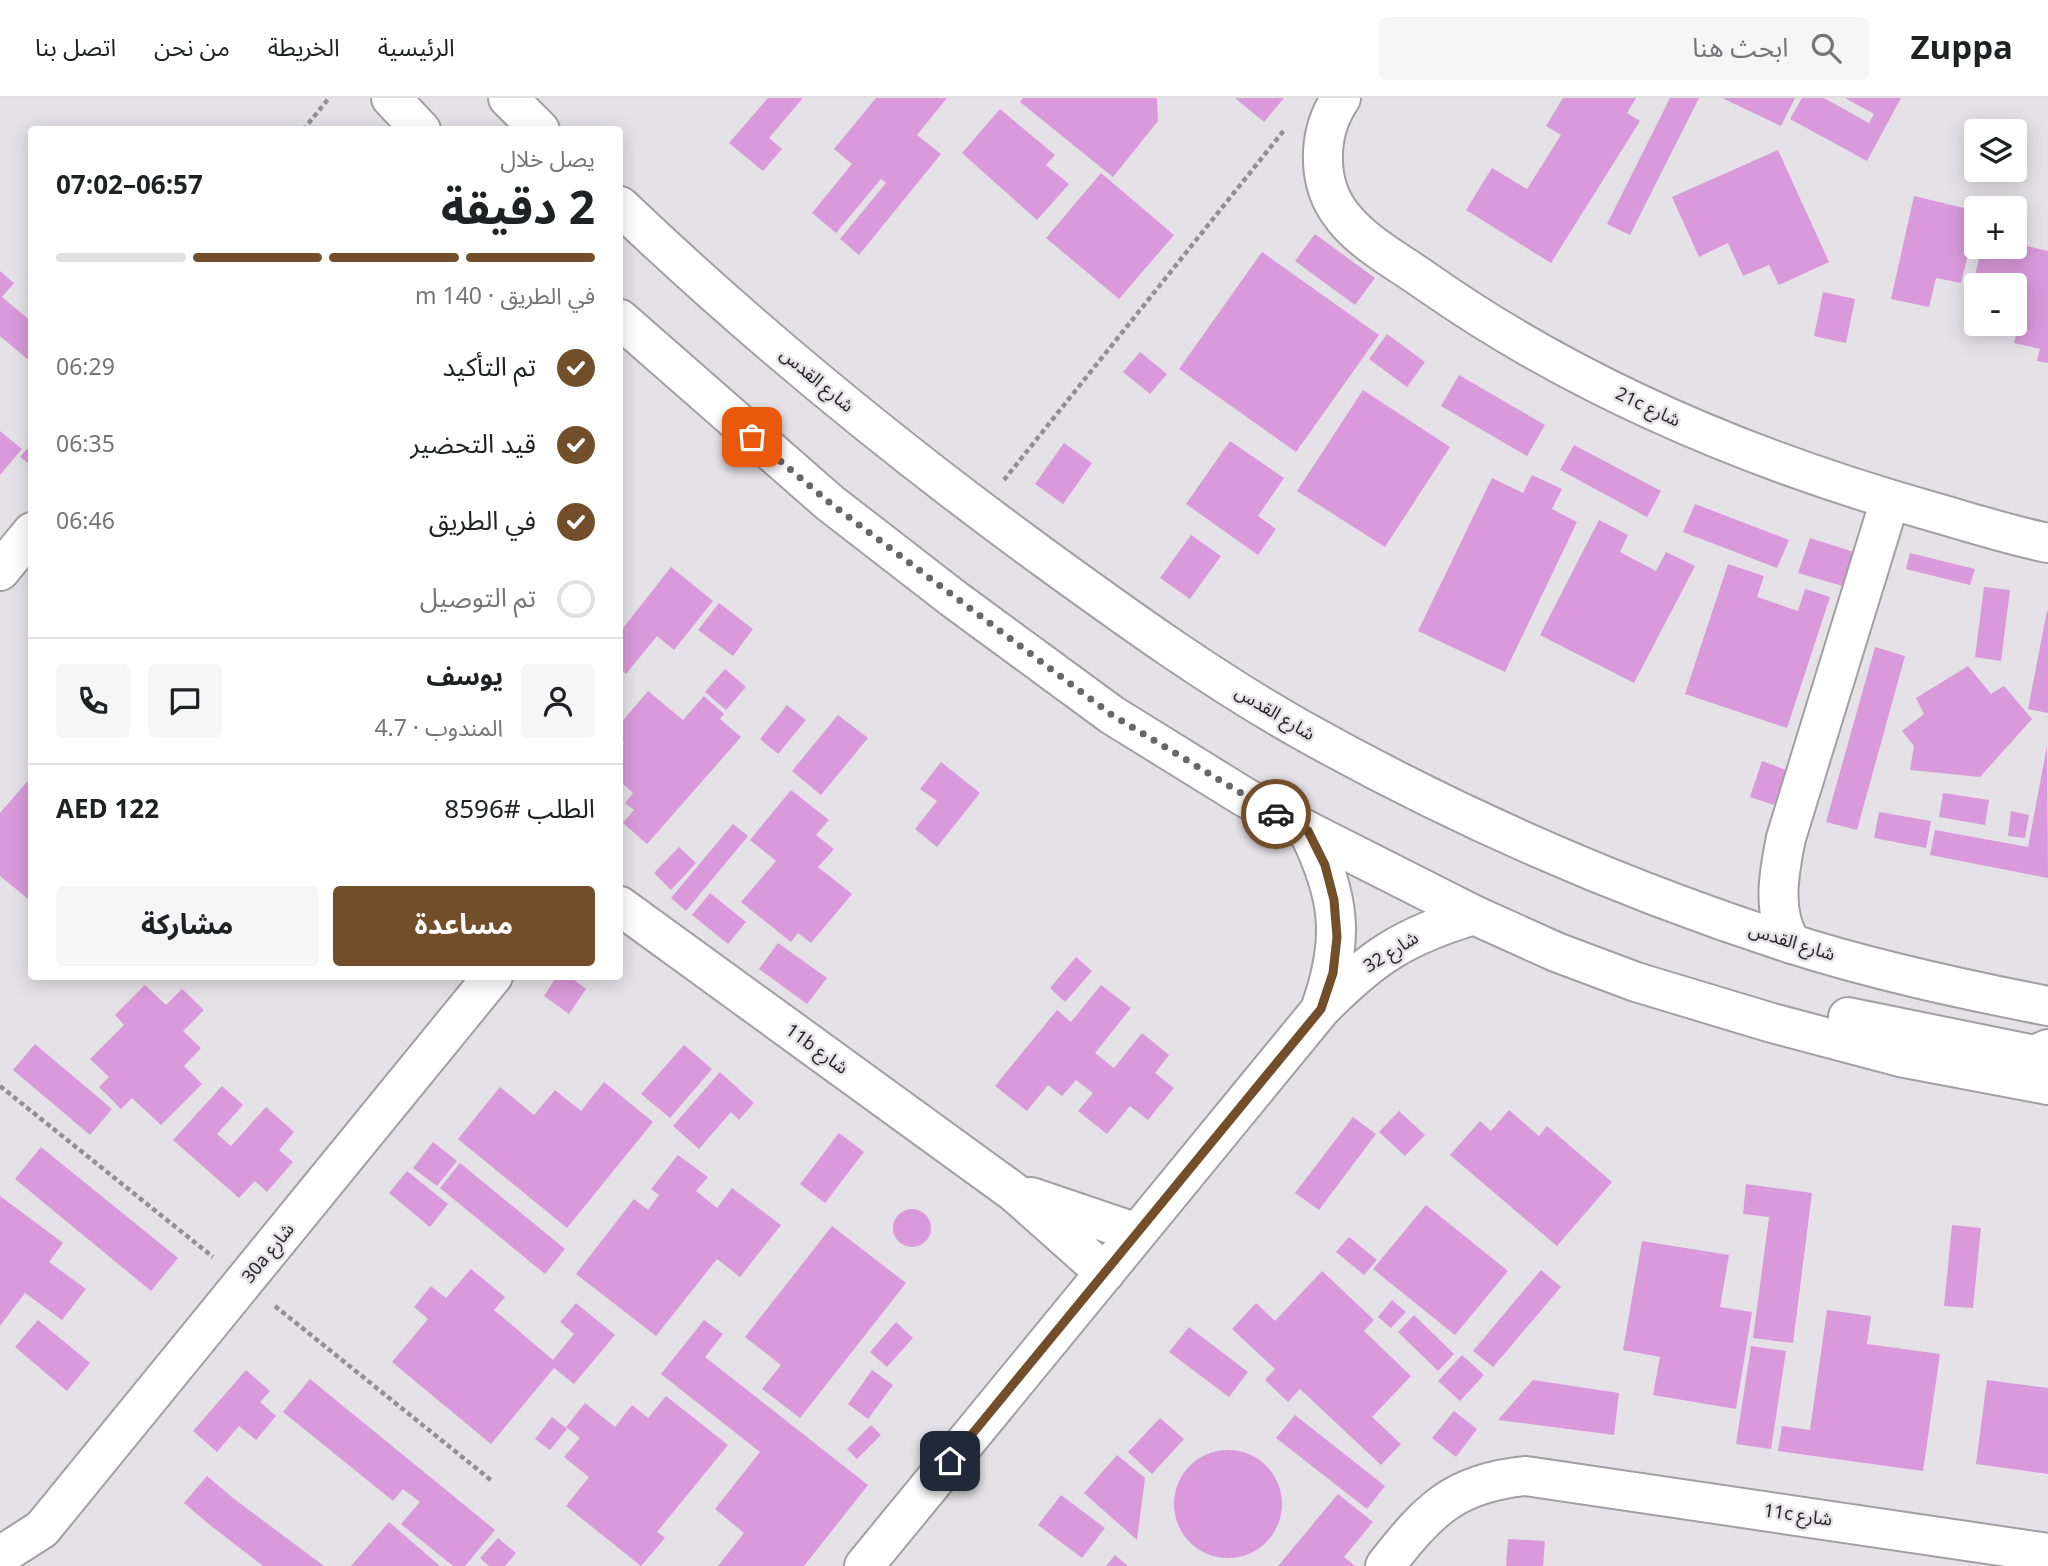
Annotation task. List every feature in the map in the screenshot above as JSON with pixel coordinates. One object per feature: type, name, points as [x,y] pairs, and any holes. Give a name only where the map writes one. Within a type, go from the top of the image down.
[{"type":"street","points":[[391,98],[417,126]]},
{"type":"street","name":"21c شارع","points":[[1341,98],[1330,121],[1322,159],[1328,190],[1337,208],[1363,237],[1449,298],[1518,340],[1668,417],[1790,466],[1890,500],[2048,543]]},
{"type":"street","name":"شارع القدس","points":[[623,208],[764,337],[884,436],[980,510],[1160,643],[1298,728],[1452,809],[1592,870],[1704,914],[1792,944],[1971,991],[2048,1006]]},
{"type":"street","points":[[623,322],[830,503],[965,607],[1112,715],[1246,798],[1474,915],[1556,952],[1636,982],[1772,1023],[1900,1057],[2048,1085]]},
{"type":"street","points":[[1792,944],[1784,932],[1780,908],[1779,885],[1786,838],[1890,500]]},
{"type":"street","points":[[0,571],[28,537]]},
{"type":"street","name":"شارع 32","points":[[1308,831],[1325,865],[1334,900],[1337,937],[1333,973],[1321,1009]]},
{"type":"street","name":"11b شارع","points":[[623,908],[1015,1193],[1105,1273]]},
{"type":"street","name":"شارع 32","points":[[864,1566],[1321,1009],[1353,976],[1390,949],[1431,928],[1474,915]]},
{"type":"street","name":"30a شارع","points":[[0,1556],[42,1529],[490,980]]},
{"type":"street","points":[[1636,982],[1708,987],[1912,1032],[2035,1055],[2048,1049]]},
{"type":"street","name":"11b شارع","points":[[1015,1193],[1137,1233]]},
{"type":"street","name":"11c شارع","points":[[1385,1566],[1424,1519],[1458,1493],[1480,1484],[1526,1476],[2048,1553]]},
{"type":"street","name":"30a شارع","points":[[33,1566],[42,1529]]},
{"type":"path","points":[[306,126],[329,98]]},
{"type":"path","points":[[980,510],[1293,120]]},
{"type":"building","points":[[768,98],[803,98],[769,138],[782,149],[763,171],[729,143]]},
{"type":"building","points":[[876,98],[947,98],[917,135],[941,154],[859,255],[840,239],[886,183],[881,179],[836,233],[812,213],[852,164],[834,149]]},
{"type":"building","points":[[1023,98],[1157,98],[1158,121],[1113,177],[1020,102]]},
{"type":"building","points":[[1235,98],[1284,98],[1264,122]]},
{"type":"building","points":[[1563,98],[1636,98],[1627,113],[1640,121],[1551,263],[1466,210],[1492,168],[1527,189],[1561,135],[1546,126]]},
{"type":"building","points":[[1670,98],[1699,98],[1630,235],[1607,224]]},
{"type":"building","points":[[1722,98],[1795,98],[1781,126]]},
{"type":"building","points":[[1802,98],[1824,98],[1869,123],[1874,114],[1845,98],[1901,98],[1867,161],[1790,119]]},
{"type":"building","points":[[1000,109],[1055,155],[1046,165],[1069,184],[1037,220],[962,153]]},
{"type":"building","points":[[1778,150],[1829,262],[1779,285],[1769,265],[1743,276],[1728,243],[1699,257],[1672,197]]},
{"type":"building","points":[[1101,173],[1174,235],[1119,299],[1046,238]]},
{"type":"building","points":[[1914,196],[1964,208],[1964,259],[1967,259],[1961,283],[1936,278],[1929,307],[1891,299]]},
{"type":"building","points":[[1315,234],[1375,278],[1355,305],[1295,261]]},
{"type":"building","points":[[2027,246],[2048,251],[2048,363],[2037,361],[2040,349],[2014,343],[2016,336],[2027,336],[2027,273],[1976,273],[1979,259],[2027,259]]},
{"type":"building","points":[[1262,252],[1379,335],[1296,452],[1179,369]]},
{"type":"building","points":[[0,271],[14,283],[2,297],[28,319],[28,360],[0,336]]},
{"type":"building","points":[[1823,292],[1855,299],[1846,343],[1814,336]]},
{"type":"building","points":[[1387,334],[1425,362],[1407,387],[1369,359]]},
{"type":"building","points":[[1140,352],[1167,374],[1150,394],[1123,372]]},
{"type":"building","points":[[1459,375],[1545,425],[1527,456],[1441,406]]},
{"type":"building","points":[[1363,390],[1450,447],[1385,547],[1297,491]]},
{"type":"building","points":[[0,431],[22,449],[0,475]]},
{"type":"building","points":[[1230,441],[1284,478],[1258,516],[1276,529],[1258,555],[1186,504]]},
{"type":"building","points":[[1064,443],[1092,463],[1063,504],[1035,484]]},
{"type":"building","points":[[1574,445],[1661,491],[1647,517],[1560,470]]},
{"type":"building","points":[[28,448],[28,463],[20,457]]},
{"type":"building","points":[[1532,475],[1562,489],[1552,509],[1577,522],[1505,672],[1418,631],[1492,478],[1523,493]]},
{"type":"building","points":[[1695,504],[1789,540],[1777,568],[1683,532]]},
{"type":"building","points":[[1599,520],[1628,535],[1620,552],[1656,571],[1666,552],[1695,566],[1634,683],[1540,635]]},
{"type":"building","points":[[1191,535],[1221,556],[1190,599],[1160,578]]},
{"type":"building","points":[[1810,538],[1857,553],[1846,587],[1798,573]]},
{"type":"building","points":[[1910,553],[1975,569],[1970,585],[1906,569]]},
{"type":"building","points":[[1728,564],[1764,576],[1757,597],[1798,611],[1805,589],[1830,597],[1787,728],[1685,694]]},
{"type":"building","points":[[671,567],[713,601],[674,650],[657,636],[626,674],[623,672],[623,628]]},
{"type":"building","points":[[1984,587],[2010,590],[2001,661],[1975,657]]},
{"type":"building","points":[[719,603],[753,629],[733,656],[698,630]]},
{"type":"building","points":[[2048,611],[2048,713],[2028,709]]},
{"type":"building","points":[[1875,647],[1905,656],[1857,830],[1826,822]]},
{"type":"building","points":[[1968,666],[1991,694],[2004,686],[2032,719],[1980,777],[1910,770],[1914,746],[1902,731],[1924,714],[1916,698]]},
{"type":"building","points":[[725,669],[746,687],[726,710],[705,692]]},
{"type":"building","points":[[648,691],[683,720],[704,696],[724,714],[720,719],[741,737],[647,844],[623,823],[634,810],[625,803],[633,793],[623,784],[623,720]]},
{"type":"building","points":[[787,705],[806,720],[778,754],[760,739]]},
{"type":"building","points":[[838,715],[868,738],[821,795],[792,771]]},
{"type":"building","points":[[2047,746],[2048,878],[1930,855],[1935,830],[2028,847]]},
{"type":"building","points":[[1762,761],[1786,770],[1774,805],[1750,797]]},
{"type":"building","points":[[941,762],[980,793],[937,847],[915,829],[937,801],[920,789]]},
{"type":"building","points":[[28,781],[28,899],[0,876],[0,813]]},
{"type":"building","points":[[791,790],[829,820],[816,835],[834,849],[818,867],[852,894],[811,943],[798,933],[791,942],[741,902],[776,861],[750,840]]},
{"type":"building","points":[[1943,793],[1989,800],[1985,825],[1939,817]]},
{"type":"building","points":[[2011,811],[2029,815],[2025,838],[2008,836]]},
{"type":"building","points":[[1879,812],[1931,821],[1926,848],[1874,838]]},
{"type":"building","points":[[733,824],[748,836],[686,911],[671,898]]},
{"type":"building","points":[[679,847],[696,863],[671,890],[654,873]]},
{"type":"building","points":[[710,893],[746,922],[728,944],[692,915]]},
{"type":"building","points":[[778,943],[827,978],[807,1004],[759,969]]},
{"type":"building","points":[[1076,957],[1092,971],[1065,1002],[1050,988]]},
{"type":"building","points":[[554,980],[574,980],[586,989],[569,1014],[544,996]]},
{"type":"building","points":[[145,985],[166,1005],[182,989],[204,1010],[183,1031],[201,1048],[184,1066],[202,1084],[161,1125],[132,1098],[121,1109],[99,1087],[109,1077],[90,1059],[124,1025],[115,1015]]},
{"type":"building","points":[[1101,985],[1131,1008],[1095,1053],[1114,1068],[1142,1033],[1169,1055],[1155,1073],[1174,1088],[1148,1120],[1130,1106],[1107,1134],[1078,1111],[1093,1093],[1076,1080],[1062,1096],[1048,1085],[1027,1111],[995,1086],[1057,1010],[1071,1022]]},
{"type":"building","points":[[35,1044],[112,1109],[90,1135],[13,1070]]},
{"type":"building","points":[[684,1045],[712,1069],[670,1118],[641,1094]]},
{"type":"building","points":[[720,1072],[754,1103],[739,1120],[731,1112],[699,1149],[673,1126]]},
{"type":"building","points":[[604,1082],[653,1122],[567,1228],[458,1139],[500,1087],[534,1115],[555,1090],[581,1111]]},
{"type":"building","points":[[222,1086],[243,1105],[217,1134],[231,1146],[266,1107],[294,1132],[279,1150],[293,1162],[267,1192],[255,1181],[239,1198],[173,1140]]},
{"type":"building","points":[[1509,1110],[1539,1136],[1547,1126],[1612,1182],[1557,1246],[1450,1155],[1480,1121],[1491,1131]]},
{"type":"building","points":[[1399,1111],[1425,1135],[1405,1156],[1379,1132]]},
{"type":"building","points":[[1353,1117],[1376,1134],[1319,1210],[1295,1193]]},
{"type":"building","points":[[839,1133],[864,1152],[825,1203],[800,1184]]},
{"type":"building","points":[[433,1142],[457,1161],[437,1186],[413,1168]]},
{"type":"building","points":[[41,1147],[178,1258],[151,1291],[15,1179]]},
{"type":"building","points":[[678,1155],[708,1177],[696,1191],[717,1208],[732,1188],[781,1225],[740,1277],[717,1259],[656,1336],[576,1274],[634,1199],[648,1210],[659,1195],[651,1189]]},
{"type":"building","points":[[460,1163],[565,1249],[545,1274],[440,1188]]},
{"type":"building","points":[[407,1171],[448,1204],[430,1227],[389,1193]]},
{"type":"building","points":[[1746,1184],[1812,1193],[1793,1343],[1753,1338],[1769,1217],[1743,1214]]},
{"type":"building","points":[[0,1196],[63,1243],[49,1262],[86,1289],[62,1320],[25,1293],[0,1326]]},
{"type":"building","points":[[1426,1205],[1508,1271],[1455,1335],[1373,1269]]},
{"type":"building","points":[[912,1209],[926,1214],[931,1228],[926,1242],[912,1247],[898,1242],[893,1228],[898,1214]]},
{"type":"building","points":[[1952,1225],[1981,1228],[1973,1308],[1944,1306]]},
{"type":"building","points":[[832,1226],[906,1283],[800,1418],[762,1389],[781,1365],[745,1337]]},
{"type":"building","points":[[1349,1237],[1377,1260],[1364,1275],[1336,1252]]},
{"type":"building","points":[[1642,1241],[1729,1255],[1720,1307],[1752,1312],[1736,1409],[1653,1395],[1660,1357],[1623,1350]]},
{"type":"building","points":[[471,1269],[505,1297],[494,1310],[553,1360],[574,1334],[560,1322],[576,1303],[615,1335],[574,1384],[554,1368],[491,1444],[392,1362],[428,1319],[414,1307],[431,1286],[446,1298]]},
{"type":"building","points":[[1541,1270],[1561,1287],[1493,1367],[1473,1351]]},
{"type":"building","points":[[1322,1271],[1374,1320],[1364,1331],[1411,1376],[1372,1417],[1401,1444],[1381,1465],[1300,1389],[1288,1402],[1265,1380],[1275,1369],[1232,1329],[1256,1303],[1275,1321]]},
{"type":"building","points":[[1392,1300],[1406,1312],[1391,1328],[1378,1317]]},
{"type":"building","points":[[1827,1310],[1871,1316],[1867,1344],[1940,1354],[1923,1471],[1778,1451],[1782,1426],[1810,1430]]},
{"type":"building","points":[[1414,1315],[1454,1354],[1438,1371],[1398,1332]]},
{"type":"building","points":[[38,1320],[90,1363],[67,1391],[15,1347]]},
{"type":"building","points":[[704,1320],[723,1334],[705,1357],[868,1485],[804,1566],[718,1566],[744,1533],[715,1509],[760,1452],[661,1374]]},
{"type":"building","points":[[896,1322],[913,1338],[887,1367],[870,1352]]},
{"type":"building","points":[[1189,1327],[1248,1372],[1229,1397],[1169,1352]]},
{"type":"building","points":[[1751,1346],[1786,1351],[1771,1449],[1736,1444]]},
{"type":"building","points":[[1462,1355],[1484,1375],[1460,1401],[1438,1381]]},
{"type":"building","points":[[246,1370],[270,1391],[260,1402],[276,1416],[256,1440],[239,1426],[217,1452],[193,1431]]},
{"type":"building","points":[[872,1370],[893,1385],[868,1419],[848,1404]]},
{"type":"building","points":[[310,1379],[495,1530],[465,1566],[453,1566],[401,1524],[420,1502],[403,1489],[393,1501],[283,1412]]},
{"type":"building","points":[[1533,1380],[1619,1393],[1614,1435],[1498,1420]]},
{"type":"building","points":[[1987,1380],[2048,1388],[2048,1474],[1976,1464]]},
{"type":"building","points":[[666,1396],[728,1445],[657,1532],[665,1538],[641,1566],[566,1506],[589,1477],[564,1457],[580,1438],[566,1427],[585,1403],[615,1427],[632,1405],[648,1418]]},
{"type":"building","points":[[1454,1411],[1477,1429],[1456,1457],[1432,1438]]},
{"type":"building","points":[[1295,1415],[1385,1486],[1367,1509],[1276,1438]]},
{"type":"building","points":[[552,1417],[567,1429],[550,1450],[535,1439]]},
{"type":"building","points":[[1160,1418],[1184,1439],[1152,1474],[1128,1452]]},
{"type":"building","points":[[871,1425],[881,1435],[857,1459],[847,1449]]},
{"type":"building","points":[[1228,1450],[1249,1454],[1266,1466],[1278,1483],[1282,1504],[1278,1525],[1266,1542],[1249,1554],[1228,1558],[1207,1554],[1190,1542],[1178,1525],[1174,1504],[1178,1483],[1190,1466],[1207,1454]]},
{"type":"building","points":[[1117,1455],[1145,1478],[1137,1540],[1084,1493]]},
{"type":"building","points":[[207,1476],[324,1566],[263,1566],[184,1503]]},
{"type":"building","points":[[1338,1494],[1373,1522],[1344,1557],[1355,1566],[1278,1566]]},
{"type":"building","points":[[1061,1495],[1105,1528],[1082,1558],[1038,1525]]},
{"type":"building","points":[[389,1522],[440,1566],[351,1566]]},
{"type":"building","points":[[498,1538],[516,1553],[505,1566],[489,1566],[480,1558]]},
{"type":"building","points":[[1508,1539],[1545,1541],[1543,1566],[1506,1566]]},
{"type":"building","points":[[1115,1555],[1128,1566],[1106,1566]]},
{"type":"way so far","points":[[752,437],[830,503],[954,599],[1112,715],[1276,814]]},
{"type":"route","points":[[950,1461],[1321,1009],[1333,973],[1337,937],[1334,900],[1325,865],[1308,831],[1276,814]]}]
